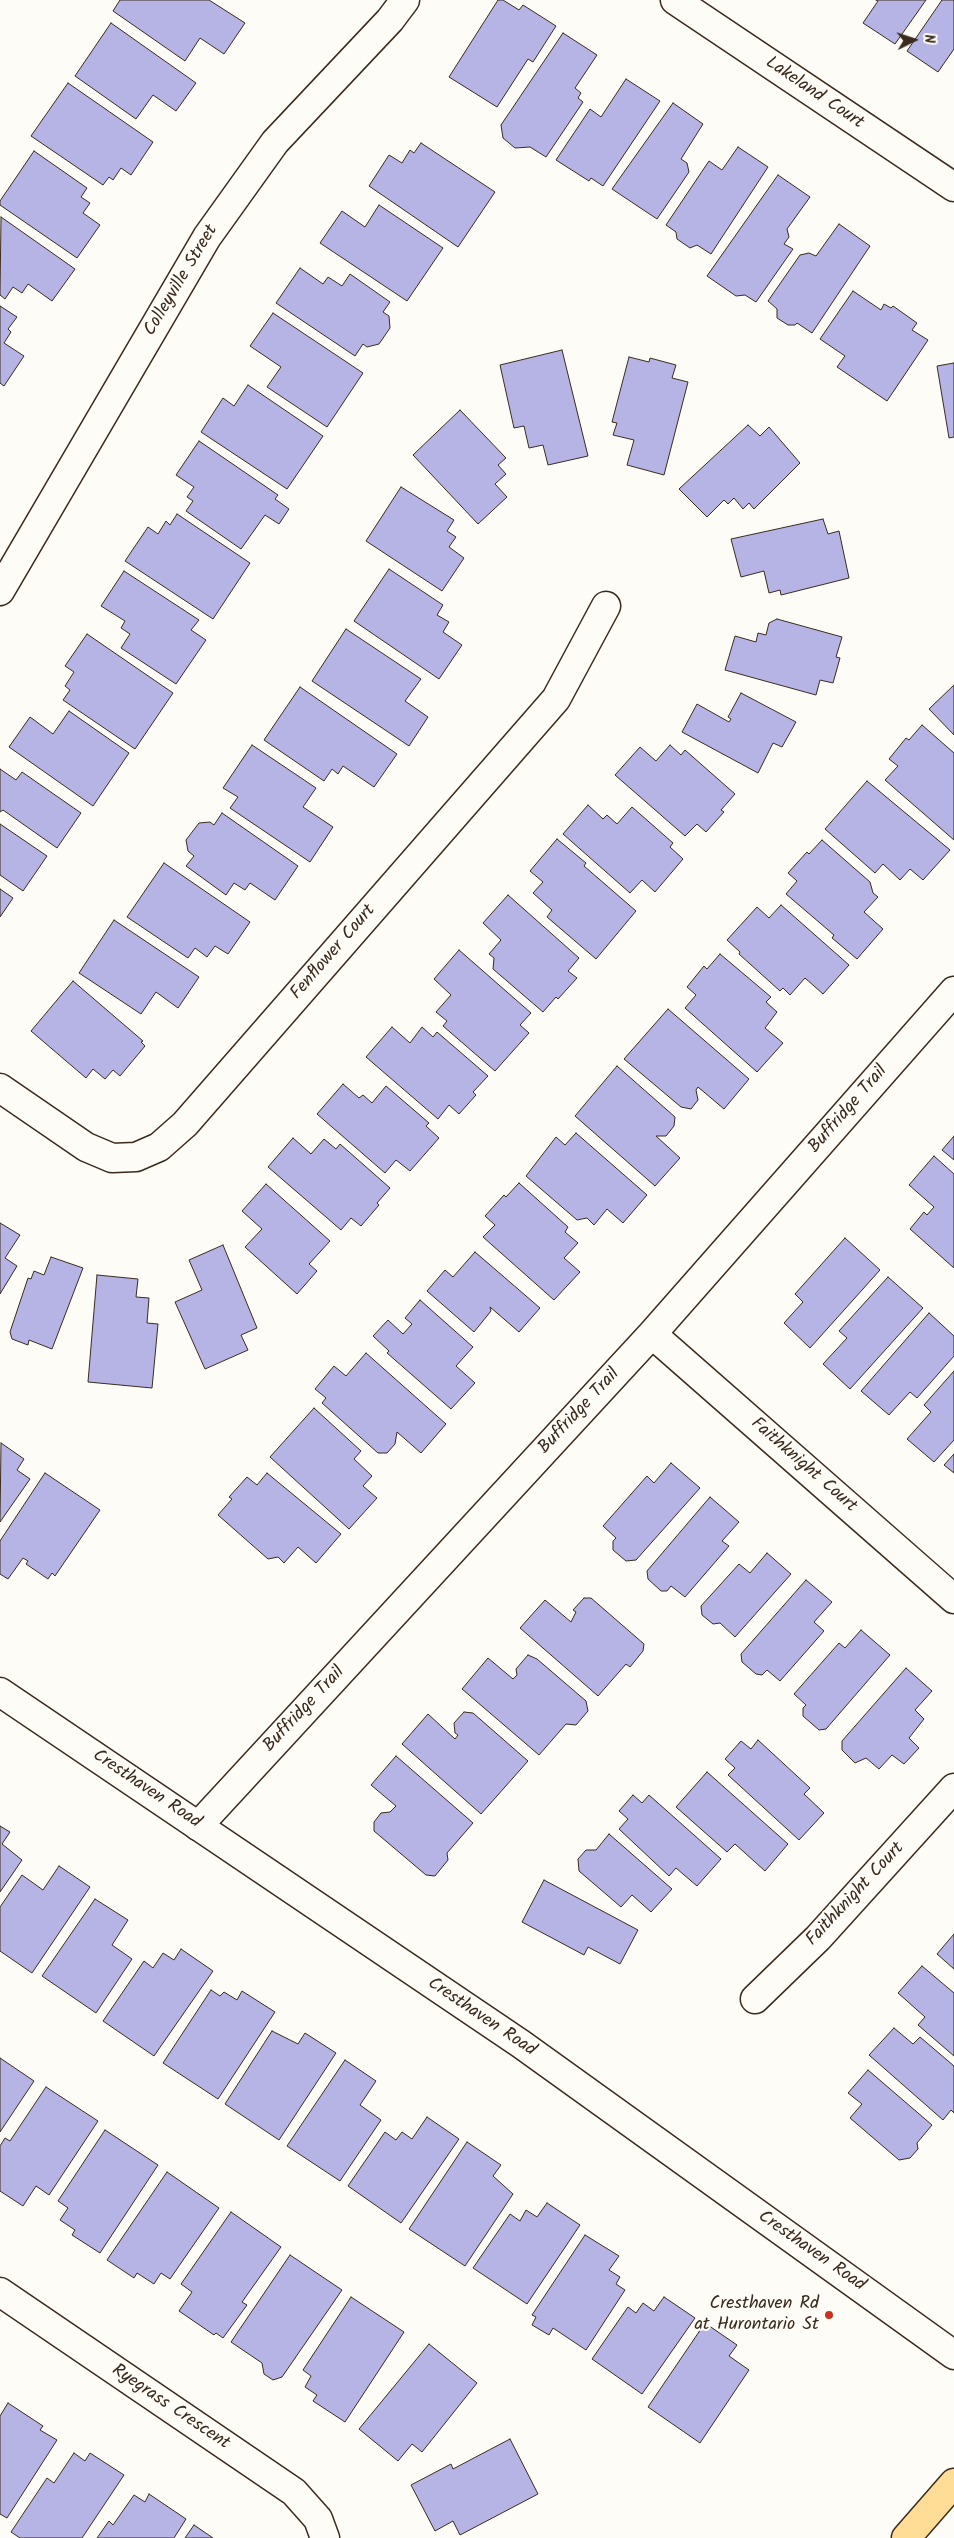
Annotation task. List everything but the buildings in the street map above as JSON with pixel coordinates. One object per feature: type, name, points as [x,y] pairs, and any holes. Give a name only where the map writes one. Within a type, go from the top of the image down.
[{"type":"main road","points":[[906,2538],[954,2483]]},
{"type":"street","name":"Colleyville Street","points":[[0,590],[207,237],[275,142],[390,20],[405,0]]},
{"type":"street","name":"Lakeland Court","points":[[674,0],[954,188]]},
{"type":"street","name":"Fenflower Court","points":[[0,1088],[86,1147],[112,1158],[136,1157],[159,1147],[184,1124],[556,699],[606,606]]},
{"type":"street","name":"Buffridge Trail","points":[[198,1826],[652,1334],[954,992]]},
{"type":"street","name":"Faithknight Court","points":[[652,1334],[954,1599]]},
{"type":"street","name":"Cresthaven Road","points":[[0,1692],[521,2044],[954,2355]]},
{"type":"street","name":"Faithknight Court","points":[[755,1999],[818,1938],[954,1788]]},
{"type":"street","name":"Ryegrass Crescent","points":[[0,2292],[294,2492],[318,2519],[325,2538]]},
{"type":"place","name":"Cresthaven Rd at Hurontario St","points":[[829,2315]]}]
